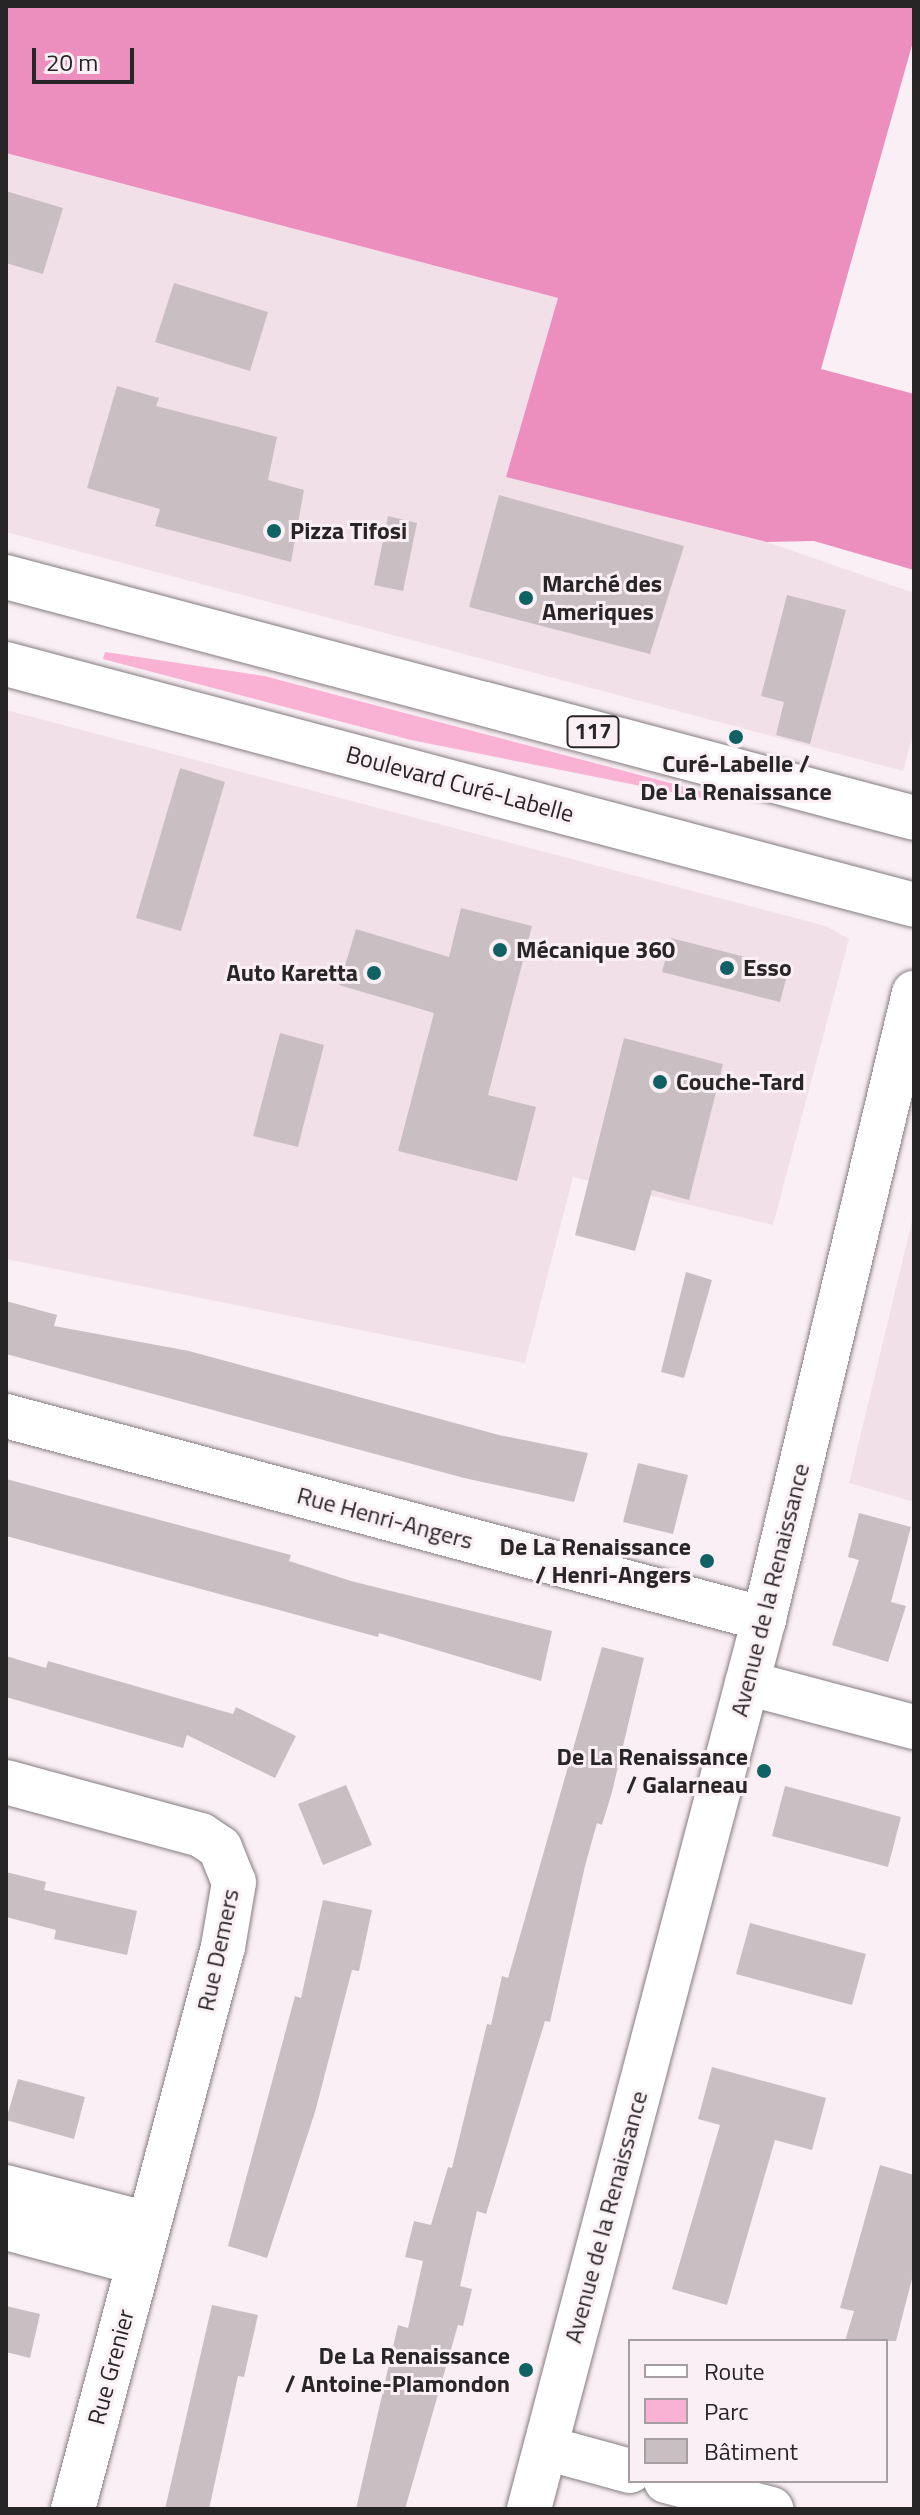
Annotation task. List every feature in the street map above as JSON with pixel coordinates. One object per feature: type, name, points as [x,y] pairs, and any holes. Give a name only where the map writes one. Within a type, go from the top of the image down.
[{"type":"street","name":"117","points":[[6,577],[914,818]]},
{"type":"street","name":"Boulevard Curé-Labelle","points":[[6,664],[914,905]]},
{"type":"street","name":"Avenue de la Renaissance","points":[[529,2509],[764,1619],[914,993]]},
{"type":"street","name":"Rue Henri-Angers","points":[[6,1416],[764,1619]]},
{"type":"street","points":[[747,1683],[914,1727]]},
{"type":"street","name":"Rue Demers","points":[[6,1782],[188,1829],[212,1841],[231,1869],[232,1906],[223,1947],[143,2244]]},
{"type":"street","points":[[6,2187],[143,2244]]},
{"type":"street","points":[[6,2228],[143,2244]]},
{"type":"street","name":"Rue Grenier","points":[[73,2509],[143,2244]]},
{"type":"street","points":[[546,2448],[628,2470]]},
{"type":"street","points":[[674,2483],[771,2509]]},
{"type":"shaded area","points":[[6,6],[914,6],[914,38],[821,369],[914,394],[914,570],[814,541],[767,542],[506,477],[558,298],[6,153]]},
{"type":"shaded area","points":[[6,153],[558,298],[506,477],[767,542],[914,593],[914,732],[903,771],[6,532]]},
{"type":"shaded area","points":[[6,710],[826,926],[849,939],[773,1225],[573,1177],[525,1363],[6,1259]]},
{"type":"shaded area","points":[[914,1213],[914,1502],[849,1483]]},
{"type":"green space","points":[[105,652],[264,676],[708,793],[706,799],[411,740],[103,659]]},
{"type":"building","points":[[6,191],[63,208],[43,274],[6,263]]},
{"type":"building","points":[[174,283],[268,312],[250,371],[155,342]]},
{"type":"building","points":[[117,386],[159,398],[156,406],[277,437],[268,480],[304,490],[291,562],[155,526],[160,509],[87,488]]},
{"type":"building","points":[[499,495],[684,546],[650,654],[469,607]]},
{"type":"building","points":[[388,516],[417,523],[403,591],[374,585]]},
{"type":"building","points":[[787,595],[846,610],[810,744],[776,735],[784,702],[761,696]]},
{"type":"building","points":[[180,768],[225,782],[181,931],[136,918]]},
{"type":"building","points":[[461,908],[532,926],[488,1095],[536,1107],[517,1181],[398,1151],[434,1013],[339,985],[356,929],[449,957]]},
{"type":"building","points":[[671,938],[789,968],[780,1002],[662,972]]},
{"type":"building","points":[[280,1033],[324,1045],[298,1147],[253,1136]]},
{"type":"building","points":[[624,1038],[723,1064],[689,1200],[652,1190],[635,1251],[575,1235]]},
{"type":"building","points":[[686,1272],[712,1280],[684,1378],[661,1372]]},
{"type":"building","points":[[6,1301],[57,1315],[54,1326],[189,1351],[499,1435],[588,1453],[574,1502],[464,1478],[6,1354]]},
{"type":"building","points":[[638,1463],[688,1475],[673,1534],[623,1522]]},
{"type":"building","points":[[6,1479],[291,1555],[289,1561],[351,1581],[552,1631],[541,1681],[379,1633],[378,1637],[6,1536]]},
{"type":"building","points":[[859,1513],[911,1527],[891,1602],[906,1606],[888,1662],[832,1645],[859,1560],[848,1557]]},
{"type":"building","points":[[602,1647],[644,1658],[612,1792],[602,1825],[597,1823],[585,1866],[550,2022],[545,2021],[486,2214],[477,2211],[460,2286],[472,2289],[463,2326],[458,2325],[405,2509],[356,2509],[398,2325],[408,2328],[423,2261],[405,2257],[414,2221],[431,2225],[448,2167],[452,2168],[487,2024],[491,2025],[502,1976],[508,1978]]},
{"type":"building","points":[[6,1656],[46,1668],[48,1661],[233,1714],[236,1707],[296,1736],[275,1778],[187,1735],[183,1748],[6,1697]]},
{"type":"building","points":[[346,1785],[372,1845],[323,1865],[298,1804]]},
{"type":"building","points":[[785,1786],[901,1817],[888,1867],[772,1836]]},
{"type":"building","points":[[6,1872],[46,1882],[44,1890],[137,1911],[127,1955],[54,1939],[56,1930],[6,1917]]},
{"type":"building","points":[[323,1900],[372,1910],[359,1971],[352,1970],[315,2112],[267,2258],[228,2246],[295,1996],[301,1998]]},
{"type":"building","points":[[750,1923],[866,1954],[852,2005],[736,1974]]},
{"type":"building","points":[[712,2067],[826,2098],[812,2150],[775,2140],[727,2305],[672,2289],[720,2125],[698,2119]]},
{"type":"building","points":[[18,2079],[85,2097],[74,2139],[6,2120]]},
{"type":"building","points":[[880,2165],[914,2175],[914,2271],[896,2341],[846,2339],[854,2311],[840,2308]]},
{"type":"building","points":[[212,2305],[258,2315],[244,2377],[238,2376],[209,2509],[165,2509]]},
{"type":"building","points":[[6,2306],[40,2314],[30,2358],[6,2352]]},
{"type":"place","name":"Pizza Tifosi","points":[[274,531]]},
{"type":"place","name":"Marché des Ameriques","points":[[526,598]]},
{"type":"place","name":"Curé-Labelle / De La Renaissance","points":[[736,737]]},
{"type":"place","name":"Mécanique 360","points":[[500,950]]},
{"type":"place","name":"Esso","points":[[727,968]]},
{"type":"place","name":"Auto Karetta","points":[[374,973]]},
{"type":"place","name":"Couche-Tard","points":[[660,1082]]},
{"type":"place","name":"De La Renaissance / Henri-Angers","points":[[707,1561]]},
{"type":"place","name":"De La Renaissance / Galarneau","points":[[764,1771]]},
{"type":"place","name":"De La Renaissance / Antoine-Plamondon","points":[[526,2370]]}]
